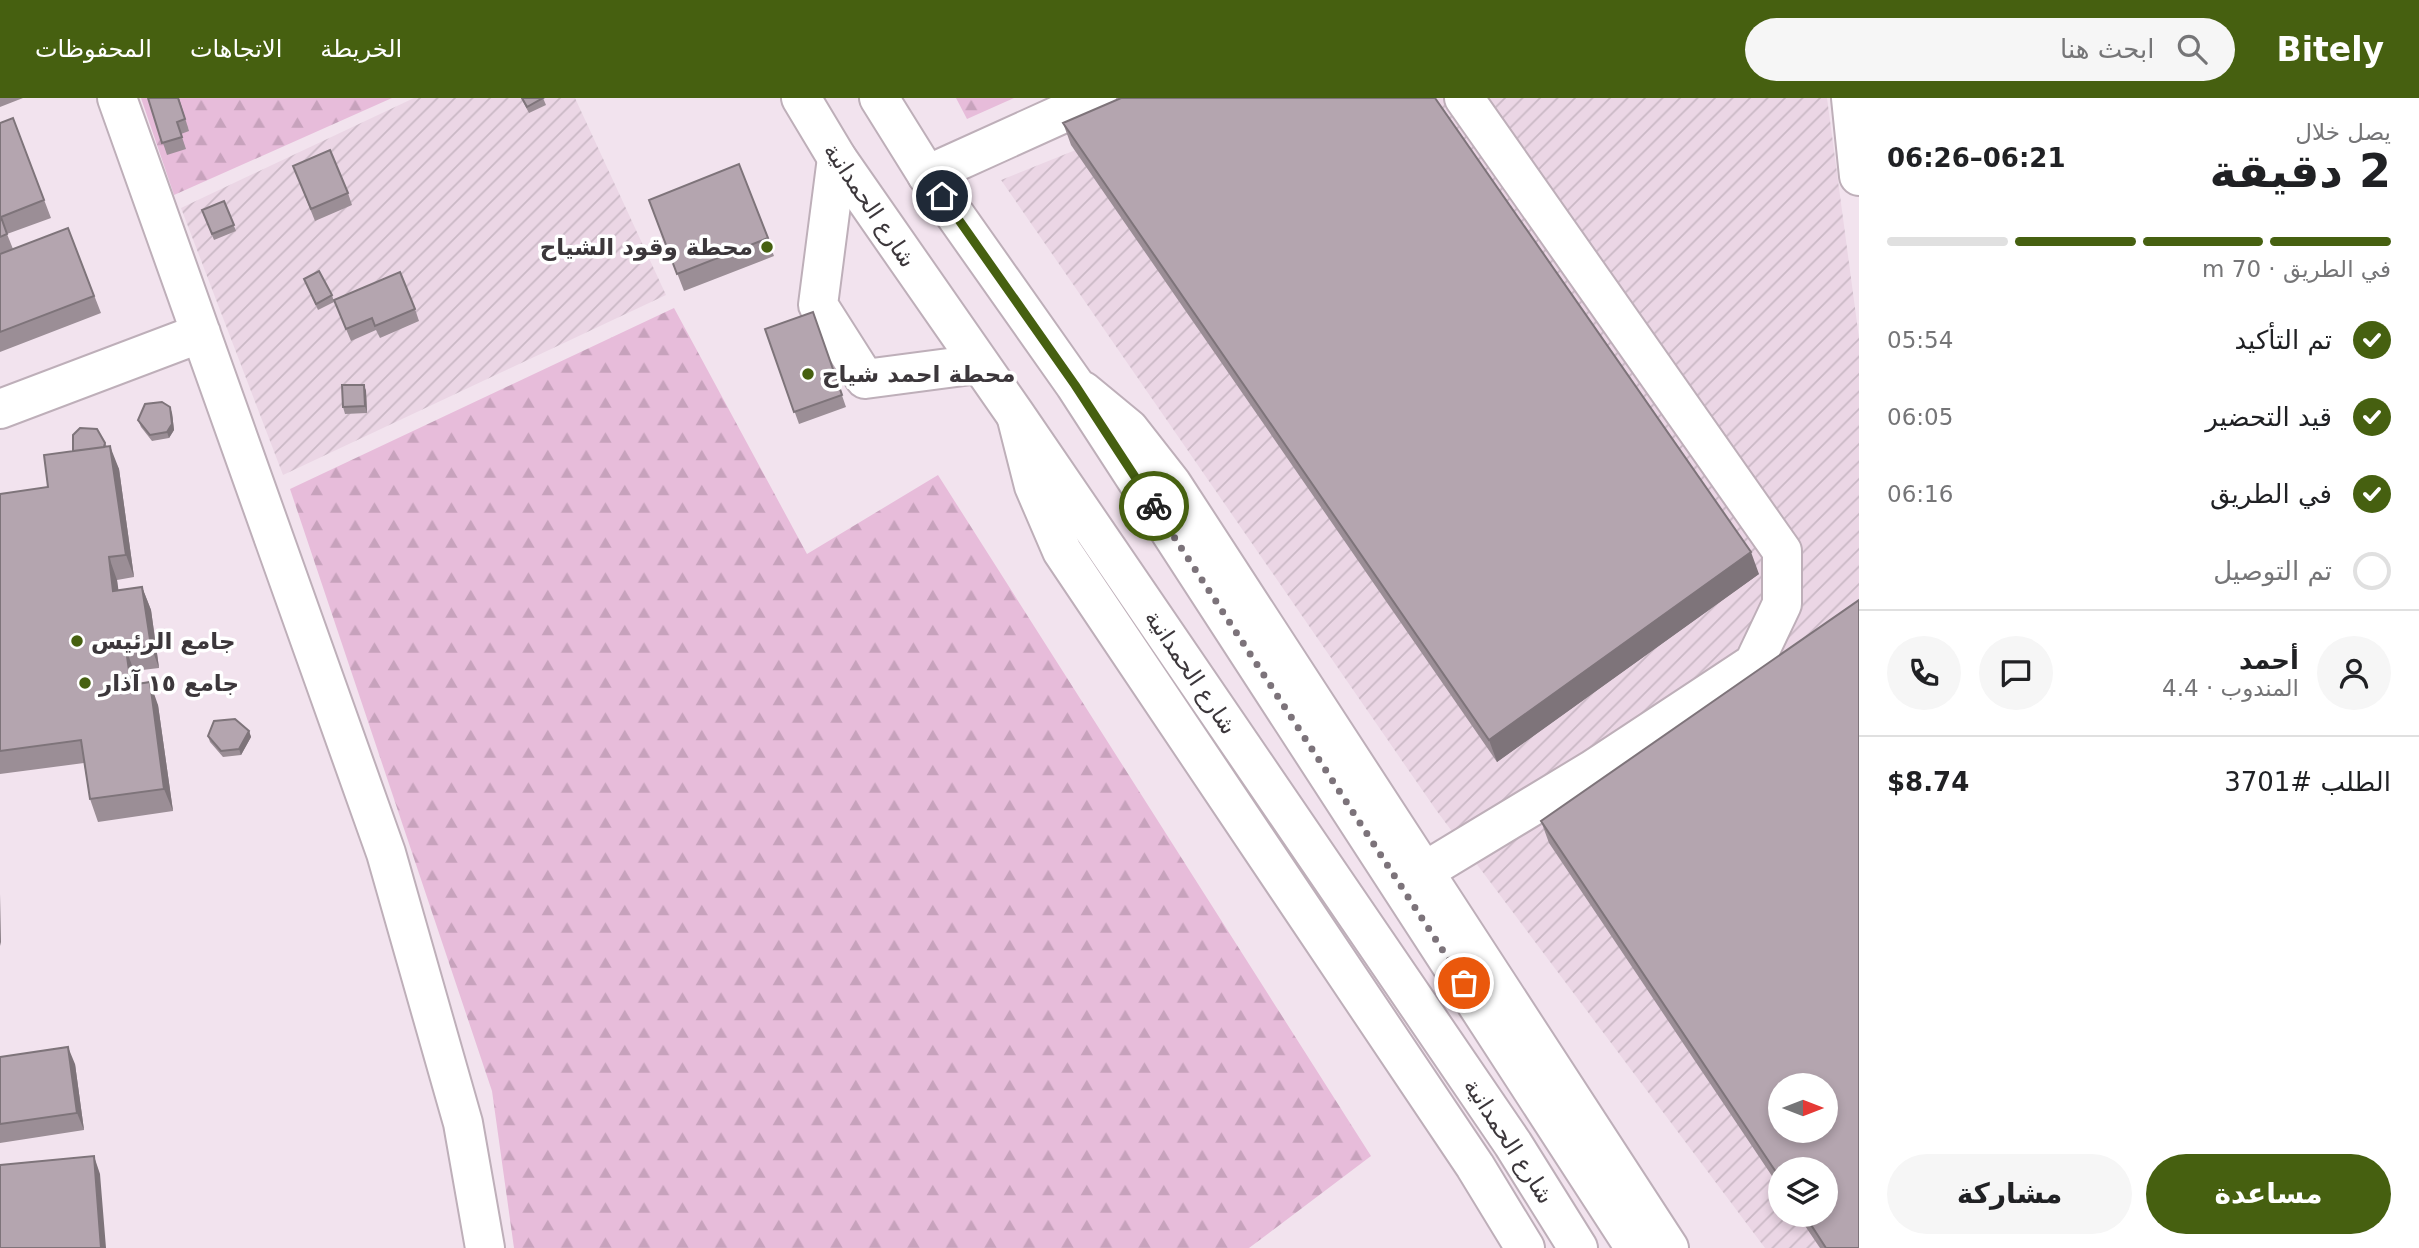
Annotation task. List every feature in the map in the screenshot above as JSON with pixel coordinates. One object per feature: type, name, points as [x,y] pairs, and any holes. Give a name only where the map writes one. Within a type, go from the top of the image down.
[{"type":"main road","points":[[117,98],[386,853],[463,1123],[485,1248]]},
{"type":"main road","name":"شارع الحمدانية","points":[[801,98],[837,158],[1505,1132],[1578,1248]]},
{"type":"main road","points":[[879,98],[928,175],[1075,385],[1635,1248]]},
{"type":"main road","points":[[928,175],[1097,98]]},
{"type":"main road","points":[[1425,871],[1592,771],[1754,663],[1782,604],[1782,551],[1464,98]]},
{"type":"main road","points":[[1851,98],[1859,176]]},
{"type":"main road","points":[[837,158],[818,305],[865,379],[979,364]]},
{"type":"main road","points":[[0,409],[201,333]]},
{"type":"main road","points":[[1075,385],[1129,429],[1172,484],[1669,1248]]},
{"type":"main road","points":[[1015,414],[1034,486],[1062,551],[1475,1166],[1525,1248]]},
{"type":"shaded area","points":[[414,98],[575,98],[666,295],[283,475],[181,208]]},
{"type":"shaded area","points":[[1205,98],[1827,98],[1859,338],[1859,1248],[1765,1248],[1436,810],[1001,180]]},
{"type":"green space","points":[[141,98],[392,98],[174,195]]},
{"type":"green space","points":[[956,98],[1014,98],[967,119]]},
{"type":"green space","points":[[674,308],[807,554],[938,475],[1371,1156],[1249,1248],[514,1248],[492,1091],[290,489]]},
{"type":"building","points":[[148,98],[178,98],[185,119],[177,122],[182,137],[162,143]]},
{"type":"building","points":[[522,98],[543,98],[527,107]]},
{"type":"building","points":[[1121,98],[1435,98],[1751,552],[1489,740],[1063,123]]},
{"type":"building","points":[[13,118],[44,200],[1,217],[7,234],[0,237],[0,123]]},
{"type":"building","points":[[330,150],[348,193],[311,209],[293,166]]},
{"type":"building","points":[[739,164],[768,238],[677,274],[649,200]]},
{"type":"building","points":[[224,201],[234,225],[212,234],[202,210]]},
{"type":"building","points":[[68,228],[94,296],[0,332],[0,254]]},
{"type":"building","points":[[319,271],[332,295],[316,304],[304,279]]},
{"type":"building","points":[[400,272],[415,309],[375,326],[372,318],[346,329],[334,300]]},
{"type":"building","name":"محطة احمد شياح","points":[[813,312],[842,395],[794,412],[765,329]]},
{"type":"building","points":[[342,385],[364,385],[365,406],[343,407]]},
{"type":"building","points":[[162,402],[170,407],[172,424],[167,432],[150,435],[138,420],[145,404]]},
{"type":"building","points":[[80,428],[97,429],[105,443],[104,447],[73,451],[73,435]]},
{"type":"building","name":"جامع الرئيس","points":[[110,446],[126,555],[109,557],[113,591],[142,587],[151,646],[126,649],[131,685],[150,682],[164,789],[90,799],[81,740],[0,751],[0,494],[48,487],[44,455]]},
{"type":"building","points":[[1859,600],[1859,1248],[1826,1248],[1812,1227],[1838,1227],[1838,1157],[1768,1157],[1768,1160],[1541,821]]},
{"type":"building","points":[[235,719],[249,731],[239,749],[221,751],[208,736],[214,721]]},
{"type":"building","points":[[68,1047],[77,1113],[0,1124],[0,1057]]},
{"type":"building","points":[[94,1156],[101,1248],[0,1248],[0,1165]]},
{"type":"way so far","points":[[1154,506],[1464,983]]},
{"type":"place","name":"محطة وقود الشياح","points":[[767,247]]},
{"type":"place","name":"محطة احمد شياح","points":[[808,374]]},
{"type":"place","name":"جامع الرئيس","points":[[77,641]]},
{"type":"place","name":"جامع ١٥ آذار","points":[[85,683]]},
{"type":"route","points":[[942,196],[1075,385],[1154,506]]}]
